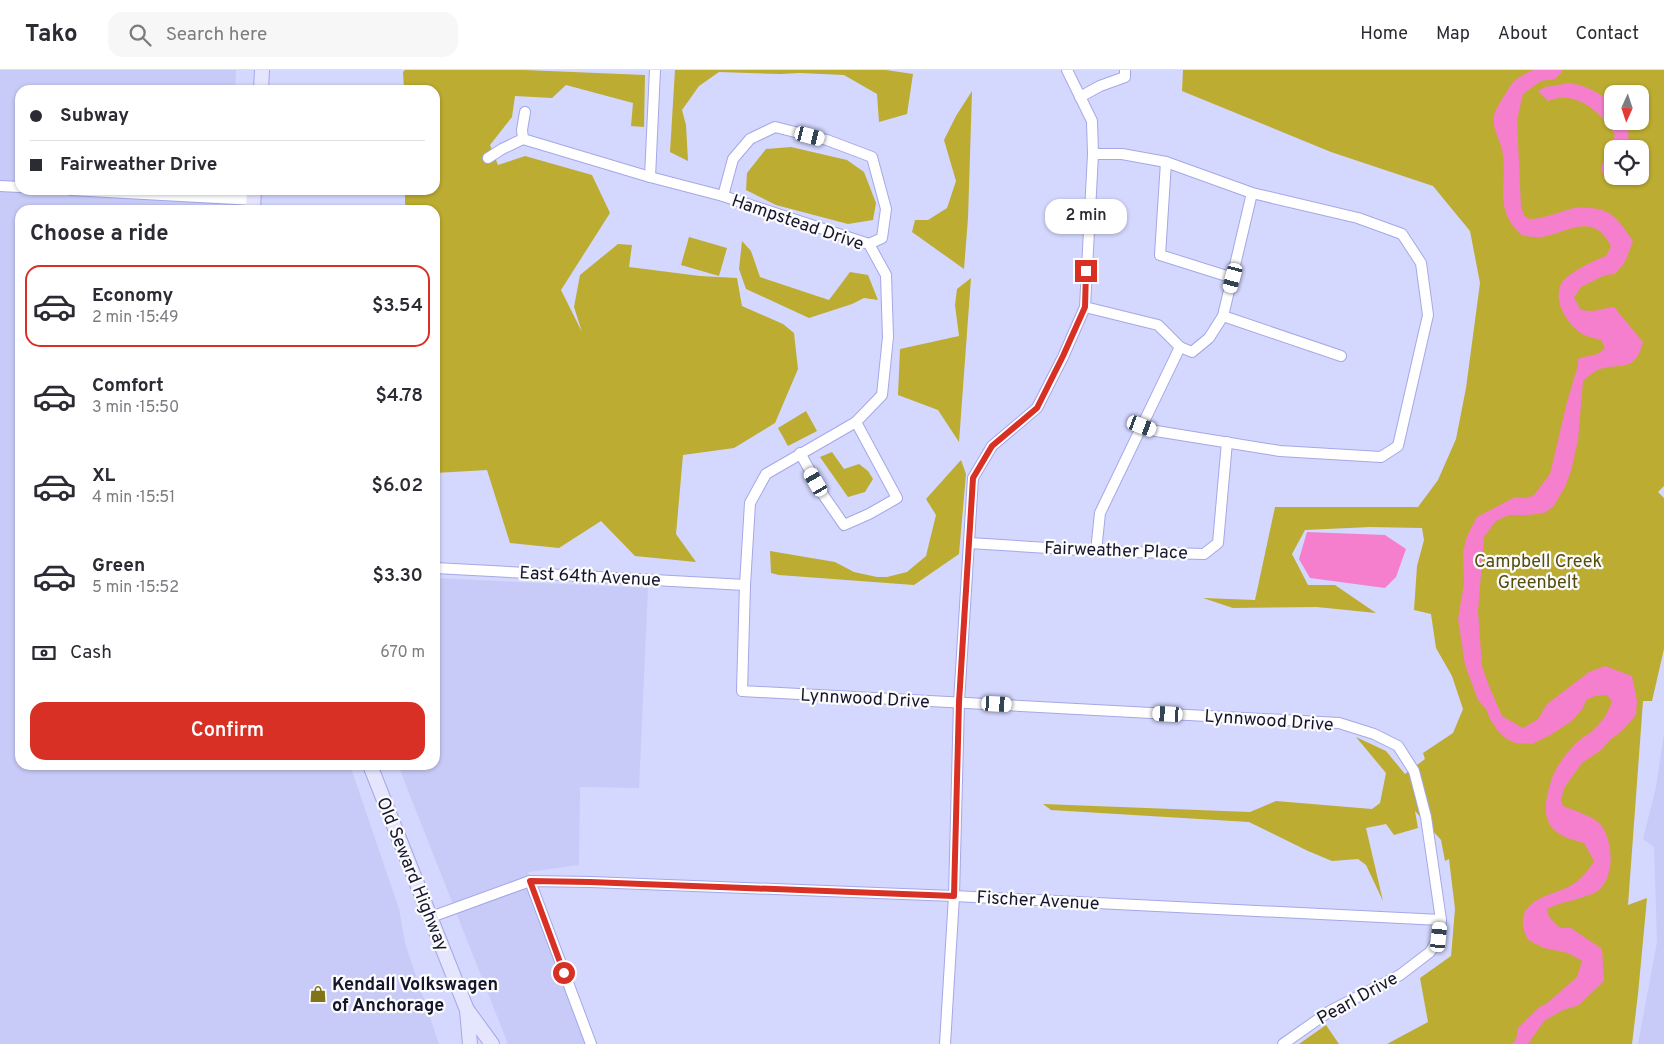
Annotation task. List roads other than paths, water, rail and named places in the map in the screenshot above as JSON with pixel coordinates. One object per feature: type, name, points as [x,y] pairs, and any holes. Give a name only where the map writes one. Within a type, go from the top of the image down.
[{"type":"main road","points":[[261,85],[262,70]]},
{"type":"main road","name":"Old Seward Highway","points":[[372,770],[467,1010],[492,1044]]},
{"type":"main road","name":"Old Seward Highway","points":[[467,1010],[470,1044]]},
{"type":"street","points":[[650,177],[655,70]]},
{"type":"street","points":[[945,1044],[954,896],[959,702],[973,478],[992,446],[1037,408],[1085,307],[1093,154],[1092,121],[1066,70]]},
{"type":"street","points":[[1080,97],[1100,86],[1126,77],[1125,70]]},
{"type":"street","points":[[488,158],[524,139],[522,130],[525,112]]},
{"type":"street","points":[[723,196],[733,159],[750,139],[776,127],[827,140],[872,157],[886,209],[882,238],[869,244]]},
{"type":"street","name":"Hampstead Drive","points":[[524,139],[650,177],[723,196],[869,244],[886,275],[888,337],[882,395],[856,422],[766,474],[750,503],[745,585],[742,692]]},
{"type":"street","points":[[1093,154],[1122,154],[1166,162],[1252,193],[1358,218],[1402,234],[1421,263],[1428,315],[1398,446],[1381,457],[1280,451],[1156,431],[1142,426]]},
{"type":"street","points":[[1166,162],[1160,255],[1233,278]]},
{"type":"street","points":[[0,186],[15,187]]},
{"type":"street","points":[[1085,307],[1158,325],[1180,347],[1192,352],[1209,338],[1223,316],[1252,193]]},
{"type":"street","points":[[163,195],[254,200]]},
{"type":"street","points":[[1223,316],[1341,356]]},
{"type":"street","points":[[1096,551],[1100,513],[1180,347]]},
{"type":"street","points":[[800,454],[824,496],[844,525],[869,514],[896,498],[856,422]]},
{"type":"street","name":"Fairweather Place","points":[[969,543],[1096,551],[1204,554],[1218,542],[1227,442]]},
{"type":"street","name":"East 64th Avenue","points":[[440,568],[745,585]]},
{"type":"street","name":"Lynnwood Drive","points":[[742,692],[1339,723],[1374,734],[1398,746],[1414,771],[1426,818],[1441,920],[1439,937],[1430,952]]},
{"type":"street","points":[[530,881],[591,1044]]},
{"type":"street","name":"Fischer Avenue","points":[[431,917],[530,881],[954,896],[1441,920]]},
{"type":"street","name":"Pearl Drive","points":[[1283,1044],[1330,1011],[1400,975],[1430,952]]},
{"type":"place","name":"Kendall Volkswagen of Anchorage","points":[[318,994]]},
{"type":"park label","name":"Campbell Creek Greenbelt","points":[[1538,571]]}]
